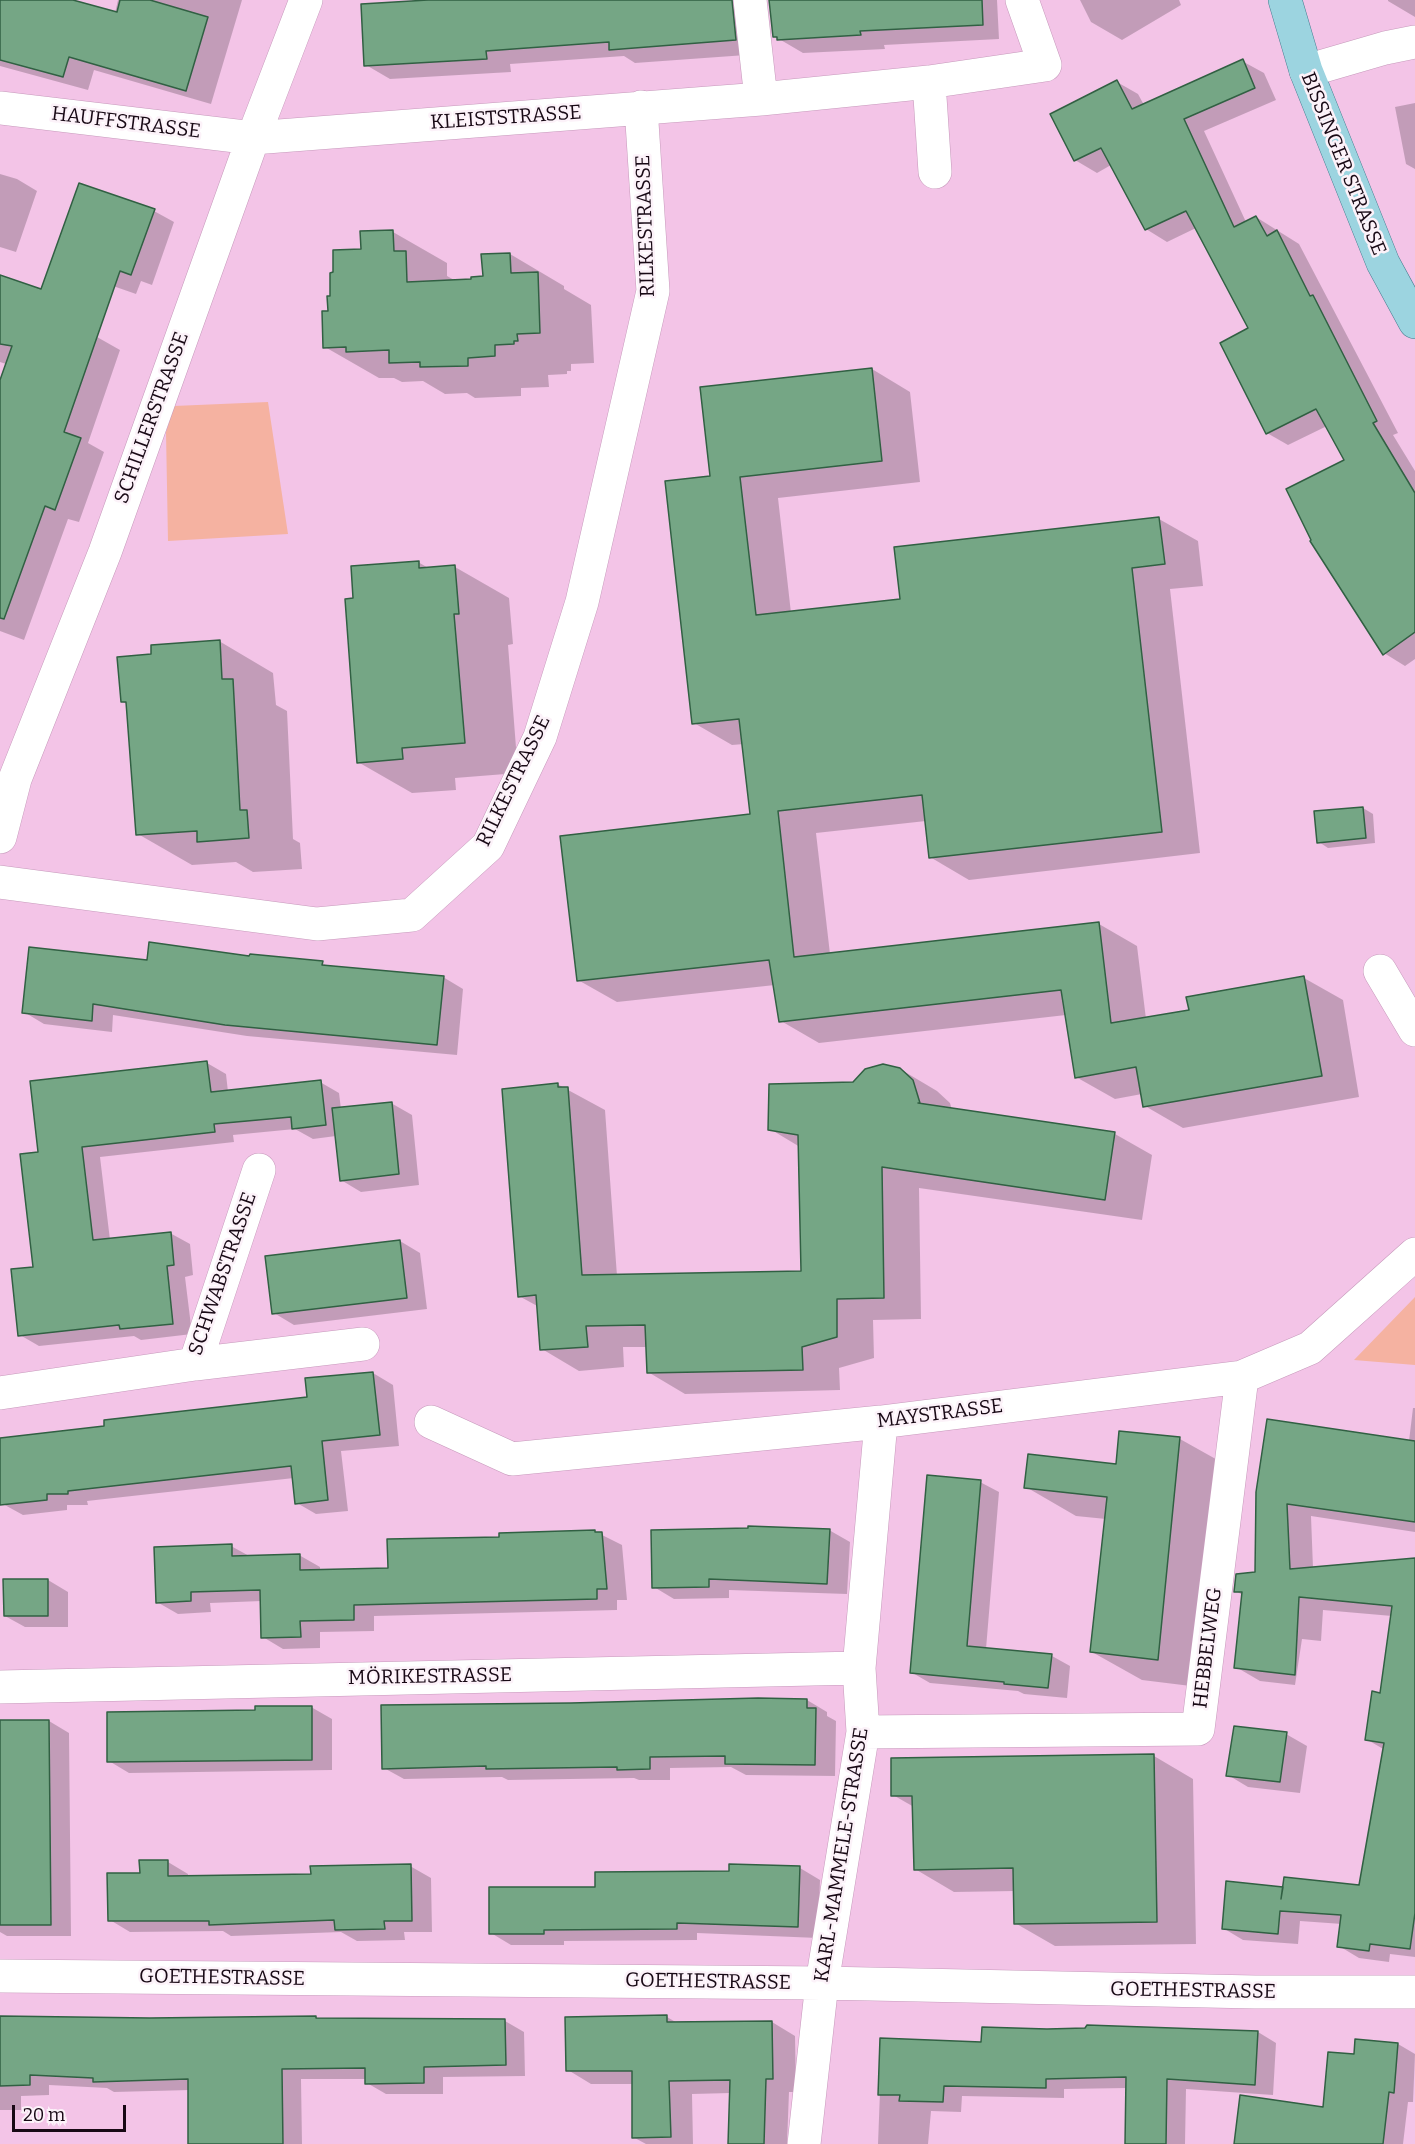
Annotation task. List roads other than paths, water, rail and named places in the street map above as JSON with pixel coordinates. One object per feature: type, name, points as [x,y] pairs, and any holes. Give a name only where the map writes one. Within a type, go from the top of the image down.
[{"type":"main road","name":"BISSINGER STRASSE","points":[[1285,0],[1306,71],[1383,262],[1415,322]]},
{"type":"street","name":"SCHILLERSTRASSE","points":[[0,837],[15,779],[105,552],[252,138],[306,0]]},
{"type":"street","points":[[750,0],[760,99]]},
{"type":"street","name":"KLEISTSTRASSE","points":[[252,138],[760,99],[929,82],[1045,65],[1022,0]]},
{"type":"street","points":[[1306,71],[1385,48],[1415,42]]},
{"type":"street","points":[[929,82],[935,172]]},
{"type":"street","name":"RILKESTRASSE","points":[[0,882],[317,924],[412,915],[488,846],[540,737],[582,602],[653,291],[640,107]]},
{"type":"street","name":"HAUFFSTRASSE","points":[[0,108],[252,138]]},
{"type":"street","points":[[1380,971],[1415,1030]]},
{"type":"street","name":"SCHWABSTRASSE","points":[[0,1394],[195,1364],[259,1170]]},
{"type":"street","name":"MAYSTRASSE","points":[[431,1422],[512,1459],[881,1422],[1242,1377],[1310,1348],[1415,1254]]},
{"type":"street","points":[[195,1364],[363,1344]]},
{"type":"street","name":"HEBBELWEG","points":[[863,1732],[1198,1730],[1242,1377]]},
{"type":"street","name":"KARL-MAMMELE-STRASSE","points":[[804,2144],[822,1983],[863,1732],[859,1668],[881,1422]]},
{"type":"street","name":"MÖRIKESTRASSE","points":[[0,1687],[859,1668]]},
{"type":"street","name":"GOETHESTRASSE","points":[[0,1976],[822,1983],[1243,1992],[1415,1992]]}]
